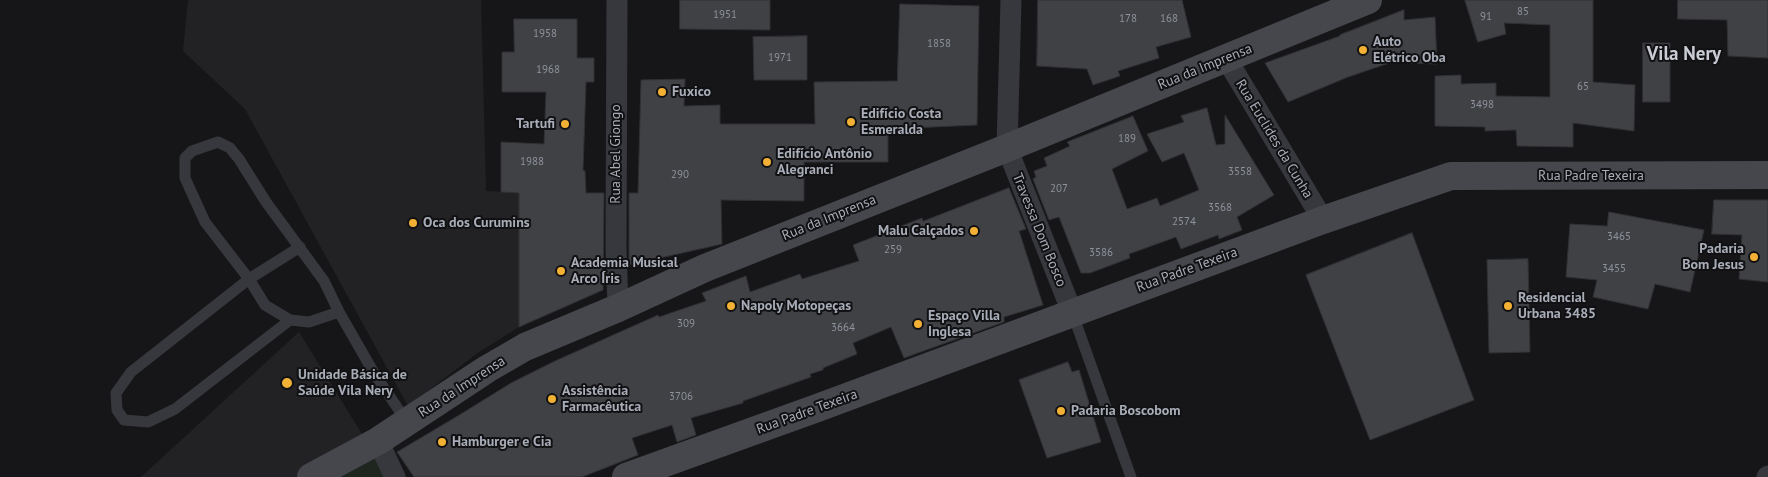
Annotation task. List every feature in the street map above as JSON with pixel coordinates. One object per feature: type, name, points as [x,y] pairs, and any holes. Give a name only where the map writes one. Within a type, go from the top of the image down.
[{"type":"main road","name":"Rua da Imprensa","points":[[311,477],[378,441],[487,369],[525,347],[618,308],[705,268],[1007,148],[1226,58],[1330,8],[1368,0]]},
{"type":"main road","name":"Rua Padre Texeira","points":[[626,477],[829,404],[1323,220],[1451,176],[1768,175]]},
{"type":"street","name":"Rua Abel Giongo","points":[[617,0],[616,248],[618,308]]},
{"type":"street","points":[[1007,148],[1011,0]]},
{"type":"street","name":"Rua Euclides da Cunha","points":[[1226,58],[1323,220]]},
{"type":"street","name":"Travessa Dom Bosco","points":[[1007,148],[1072,312]]},
{"type":"street","points":[[378,441],[395,477]]},
{"type":"lane","points":[[339,312],[309,322],[290,320],[265,305],[249,279],[205,222],[185,178],[184,158],[192,151],[218,142],[230,148],[266,202],[324,281],[339,312],[374,373],[407,422]]},
{"type":"lane","points":[[290,320],[175,409],[148,422],[124,420],[117,410],[116,393],[132,372],[249,279],[300,247]]},
{"type":"lane","points":[[1072,312],[1131,477]]},
{"type":"shaded area","name":"Oca dos Curumins","points":[[188,0],[481,0],[486,191],[519,193],[519,327],[479,352],[408,406],[245,109],[183,51]]},
{"type":"shaded area","name":"Unidade Básica de Saúde Vila Nery","points":[[299,332],[362,434],[300,477],[141,477]]},
{"type":"shaded area","points":[[375,451],[389,477],[325,477]]},
{"type":"building","points":[[680,0],[770,0],[770,30],[680,29]]},
{"type":"building","points":[[1038,0],[1182,0],[1191,37],[1156,47],[1159,58],[1118,71],[1120,76],[1093,85],[1087,69],[1037,66]]},
{"type":"building","points":[[1465,0],[1593,0],[1593,82],[1635,85],[1634,131],[1573,123],[1573,147],[1517,146],[1516,130],[1485,131],[1485,127],[1435,126],[1435,76],[1461,75],[1461,84],[1496,83],[1496,96],[1550,97],[1550,25],[1504,23],[1506,34],[1478,42]]},
{"type":"building","points":[[1678,0],[1768,0],[1768,58],[1728,56],[1727,20],[1678,19]]},
{"type":"building","points":[[900,4],[979,6],[977,125],[888,129],[888,162],[804,162],[804,201],[721,200],[722,244],[629,265],[629,193],[638,193],[641,80],[685,79],[684,106],[720,105],[720,124],[815,124],[814,82],[897,81]]},
{"type":"building","points":[[1404,10],[1404,20],[1435,17],[1437,64],[1407,63],[1407,57],[1348,77],[1288,102],[1265,63],[1340,36]]},
{"type":"building","points":[[514,19],[577,19],[577,58],[594,58],[594,82],[586,82],[583,170],[585,171],[586,193],[604,193],[603,290],[519,327],[519,193],[501,192],[501,142],[544,144],[546,92],[502,92],[502,52],[514,52]]},
{"type":"building","points":[[807,36],[807,80],[754,80],[753,37]]},
{"type":"building","points":[[1643,43],[1670,43],[1670,102],[1643,102]]},
{"type":"building","points":[[1207,108],[1216,145],[1225,144],[1225,115],[1274,195],[1237,217],[1242,230],[1219,239],[1218,235],[1181,249],[1176,237],[1129,254],[1130,258],[1090,273],[1081,273],[1059,217],[1049,220],[1033,179],[1036,177],[1034,171],[1047,166],[1044,158],[1070,146],[1067,142],[1133,116],[1148,151],[1112,169],[1127,209],[1157,198],[1160,206],[1199,190],[1184,153],[1162,162],[1147,134],[1184,122],[1181,116]]},
{"type":"building","points":[[1009,188],[1026,229],[1019,231],[1043,305],[1004,317],[1004,322],[904,358],[891,327],[853,343],[857,354],[810,374],[811,377],[743,401],[743,403],[691,418],[696,435],[677,442],[672,425],[632,438],[638,455],[582,477],[414,477],[397,452],[511,383],[555,361],[658,315],[659,317],[706,301],[702,293],[746,276],[750,292],[800,274],[802,279],[859,261],[853,245],[922,218],[923,221]]},
{"type":"building","name":"Padaria Bom Jesus","points":[[1714,200],[1768,200],[1768,282],[1739,279],[1742,235],[1712,234]]},
{"type":"building","points":[[1609,212],[1704,230],[1690,292],[1655,284],[1648,309],[1593,297],[1597,280],[1566,277],[1570,224],[1607,226]]},
{"type":"building","points":[[1412,233],[1474,400],[1370,440],[1306,275]]},
{"type":"building","name":"Residencial Urbana 3485","points":[[1528,259],[1530,352],[1489,353],[1487,260]]},
{"type":"building","name":"Padaria Boscobom","points":[[1068,362],[1072,372],[1079,370],[1101,442],[1047,458],[1019,380]]},
{"type":"place","name":"Auto Elétrico Oba","points":[[1363,50]]},
{"type":"place","name":"Fuxico","points":[[662,92]]},
{"type":"place","name":"Edifício Costa Esmeralda","points":[[851,122]]},
{"type":"place","name":"Tartufi","points":[[565,124]]},
{"type":"place","name":"Edifício Antônio Alegranci","points":[[767,162]]},
{"type":"place","name":"Oca dos Curumins","points":[[413,223]]},
{"type":"place","name":"Malu Calçados","points":[[974,231]]},
{"type":"place","name":"Padaria Bom Jesus","points":[[1754,257]]},
{"type":"place","name":"Academia Musical Arco Íris","points":[[561,271]]},
{"type":"place","name":"Napoly Motopeças","points":[[731,306]]},
{"type":"place","name":"Residencial Urbana 3485","points":[[1508,306]]},
{"type":"place","name":"Espaço Villa Inglesa","points":[[918,324]]},
{"type":"place","name":"Unidade Básica de Saúde Vila Nery","points":[[287,383]]},
{"type":"place","name":"Assistência Farmacêutica","points":[[552,399]]},
{"type":"place","name":"Padaria Boscobom","points":[[1061,411]]},
{"type":"place","name":"Hamburger e Cia","points":[[442,442]]},
{"type":"district","name":"Vila Nery","points":[[1684,55]]}]
